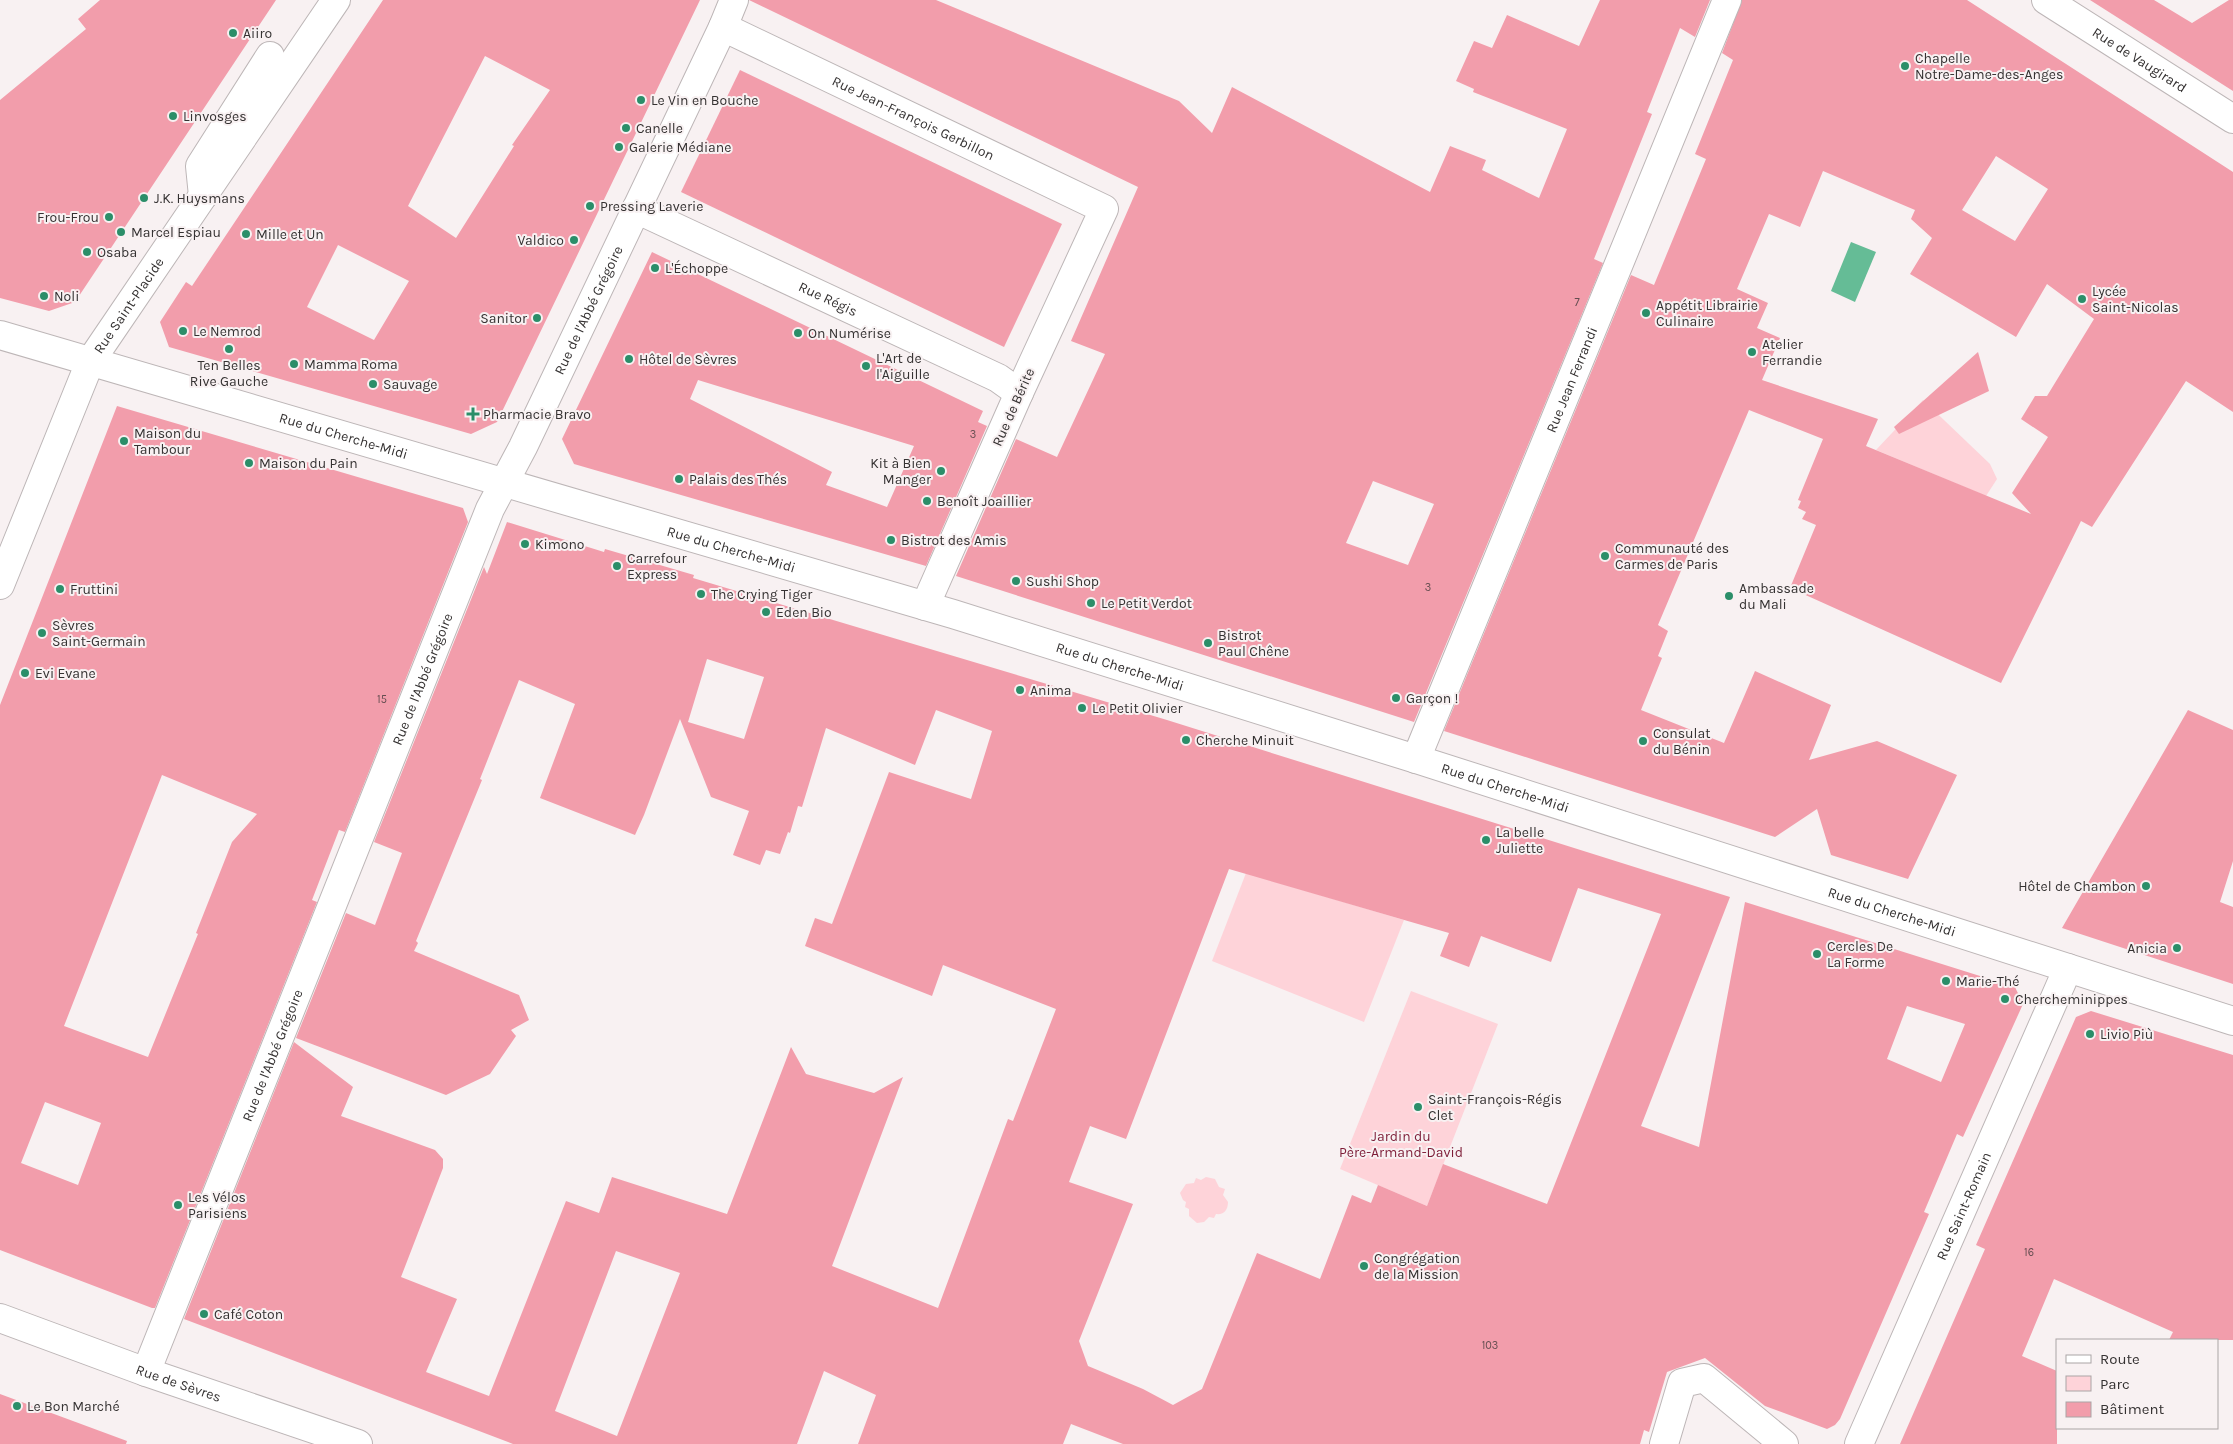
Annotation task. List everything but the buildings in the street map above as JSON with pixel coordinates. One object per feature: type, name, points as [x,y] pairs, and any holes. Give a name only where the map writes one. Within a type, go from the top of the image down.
[{"type":"street","name":"Rue Saint-Placide","points":[[0,585],[90,362],[336,0]]},
{"type":"street","name":"Rue de l'Abbé Grégoire","points":[[146,1372],[490,509],[636,209],[723,27],[734,0]]},
{"type":"street","name":"Rue Jean Ferrandi","points":[[1416,759],[1728,0]]},
{"type":"street","name":"Rue de Vaugirard","points":[[2046,0],[2233,118]]},
{"type":"street","name":"Rue Jean-François Gerbillon","points":[[723,27],[1104,209]]},
{"type":"street","points":[[203,196],[200,166],[270,56]]},
{"type":"street","name":"Rue Régis","points":[[636,209],[998,378],[1019,393]]},
{"type":"street","name":"Rue de Bérite","points":[[925,606],[1019,393],[1104,209]]},
{"type":"street","name":"Rue du Cherche-Midi","points":[[0,335],[925,606],[1416,759],[2233,1021]]},
{"type":"street","name":"Rue Saint-Romain","points":[[1858,1444],[2068,968]]},
{"type":"street","name":"Rue de Sèvres","points":[[0,1318],[146,1372],[358,1444]]},
{"type":"street","points":[[1664,1444],[1682,1383],[1704,1378],[1784,1444]]},
{"type":"green space","points":[[1923,400],[1990,464],[1997,479],[1986,496],[1876,450]]},
{"type":"green space","points":[[1246,873],[1404,920],[1364,1022],[1212,961]]},
{"type":"green space","name":"Jardin du Père-Armand-David","points":[[1411,991],[1498,1024],[1427,1206],[1340,1169]]},
{"type":"green space","points":[[1206,1177],[1215,1179],[1219,1187],[1225,1189],[1223,1195],[1228,1205],[1223,1213],[1216,1214],[1214,1218],[1209,1217],[1204,1222],[1197,1223],[1189,1216],[1189,1209],[1185,1207],[1186,1202],[1180,1193],[1186,1184],[1194,1183],[1196,1178],[1201,1180]]},
{"type":"shaded area","points":[[1851,242],[1876,252],[1855,302],[1831,291]]},
{"type":"place","name":"Aiiro","points":[[233,33]]},
{"type":"place","name":"Chapelle Notre-Dame-des-Anges","points":[[1905,66]]},
{"type":"place","name":"Le Vin en Bouche","points":[[641,100]]},
{"type":"place","name":"Linvosges","points":[[173,116]]},
{"type":"place","name":"Canelle","points":[[626,128]]},
{"type":"place","name":"Galerie Médiane","points":[[619,147]]},
{"type":"place","name":"J.K. Huysmans","points":[[144,198]]},
{"type":"place","name":"Pressing Laverie","points":[[590,206]]},
{"type":"place","name":"Frou-Frou","points":[[109,217]]},
{"type":"place","name":"Marcel Espiau","points":[[121,232]]},
{"type":"place","name":"Mille et Un","points":[[246,234]]},
{"type":"place","name":"Valdico","points":[[574,240]]},
{"type":"place","name":"Osaba","points":[[87,252]]},
{"type":"place","name":"L'Échoppe","points":[[655,268]]},
{"type":"place","name":"Noli","points":[[44,296]]},
{"type":"place","name":"Lycée Saint-Nicolas","points":[[2082,299]]},
{"type":"place","name":"Appétit Librairie Culinaire","points":[[1646,313]]},
{"type":"place","name":"Sanitor","points":[[537,318]]},
{"type":"place","name":"Le Nemrod","points":[[183,331]]},
{"type":"place","name":"On Numérise","points":[[798,333]]},
{"type":"place","name":"Ten Belles Rive Gauche","points":[[229,349]]},
{"type":"place","name":"Atelier Ferrandie","points":[[1752,352]]},
{"type":"place","name":"Hôtel de Sèvres","points":[[629,359]]},
{"type":"place","name":"Mamma Roma","points":[[294,364]]},
{"type":"place","name":"L'Art de l'Aiguille","points":[[866,366]]},
{"type":"place","name":"Sauvage","points":[[373,384]]},
{"type":"place","name":"Pharmacie Bravo","points":[[473,414]]},
{"type":"place","name":"Maison du Tambour","points":[[124,441]]},
{"type":"place","name":"Maison du Pain","points":[[249,463]]},
{"type":"place","name":"Kit à Bien Manger","points":[[941,471]]},
{"type":"place","name":"Palais des Thés","points":[[679,479]]},
{"type":"place","name":"Benoît Joaillier","points":[[927,501]]},
{"type":"place","name":"Bistrot des Amis","points":[[891,540]]},
{"type":"place","name":"Kimono","points":[[525,544]]},
{"type":"place","name":"Communauté des Carmes de Paris","points":[[1605,556]]},
{"type":"place","name":"Carrefour Express","points":[[617,566]]},
{"type":"place","name":"Sushi Shop","points":[[1016,581]]},
{"type":"place","name":"Fruttini","points":[[60,589]]},
{"type":"place","name":"The Crying Tiger","points":[[701,594]]},
{"type":"place","name":"Ambassade du Mali","points":[[1729,596]]},
{"type":"place","name":"Le Petit Verdot","points":[[1091,603]]},
{"type":"place","name":"Eden Bio","points":[[766,612]]},
{"type":"place","name":"Sèvres Saint-Germain","points":[[42,633]]},
{"type":"place","name":"Bistrot Paul Chêne","points":[[1208,643]]},
{"type":"place","name":"Evi Evane","points":[[25,673]]},
{"type":"place","name":"Anima","points":[[1020,690]]},
{"type":"place","name":"Garçon !","points":[[1396,698]]},
{"type":"place","name":"Le Petit Olivier","points":[[1082,708]]},
{"type":"place","name":"Cherche Minuit","points":[[1186,740]]},
{"type":"place","name":"Consulat du Bénin","points":[[1643,741]]},
{"type":"place","name":"La belle Juliette","points":[[1486,840]]},
{"type":"place","name":"Hôtel de Chambon","points":[[2146,886]]},
{"type":"place","name":"Anicia","points":[[2177,948]]},
{"type":"place","name":"Cercles De La Forme","points":[[1817,954]]},
{"type":"place","name":"Marie-Thé","points":[[1946,981]]},
{"type":"place","name":"Chercheminippes","points":[[2005,999]]},
{"type":"place","name":"Livio Più","points":[[2090,1034]]},
{"type":"place","name":"Saint-François-Régis Clet","points":[[1418,1107]]},
{"type":"place","name":"Les Vélos Parisiens","points":[[178,1205]]},
{"type":"place","name":"Congrégation de la Mission","points":[[1364,1266]]},
{"type":"place","name":"Café Coton","points":[[204,1314]]},
{"type":"place","name":"Le Bon Marché","points":[[17,1406]]}]
